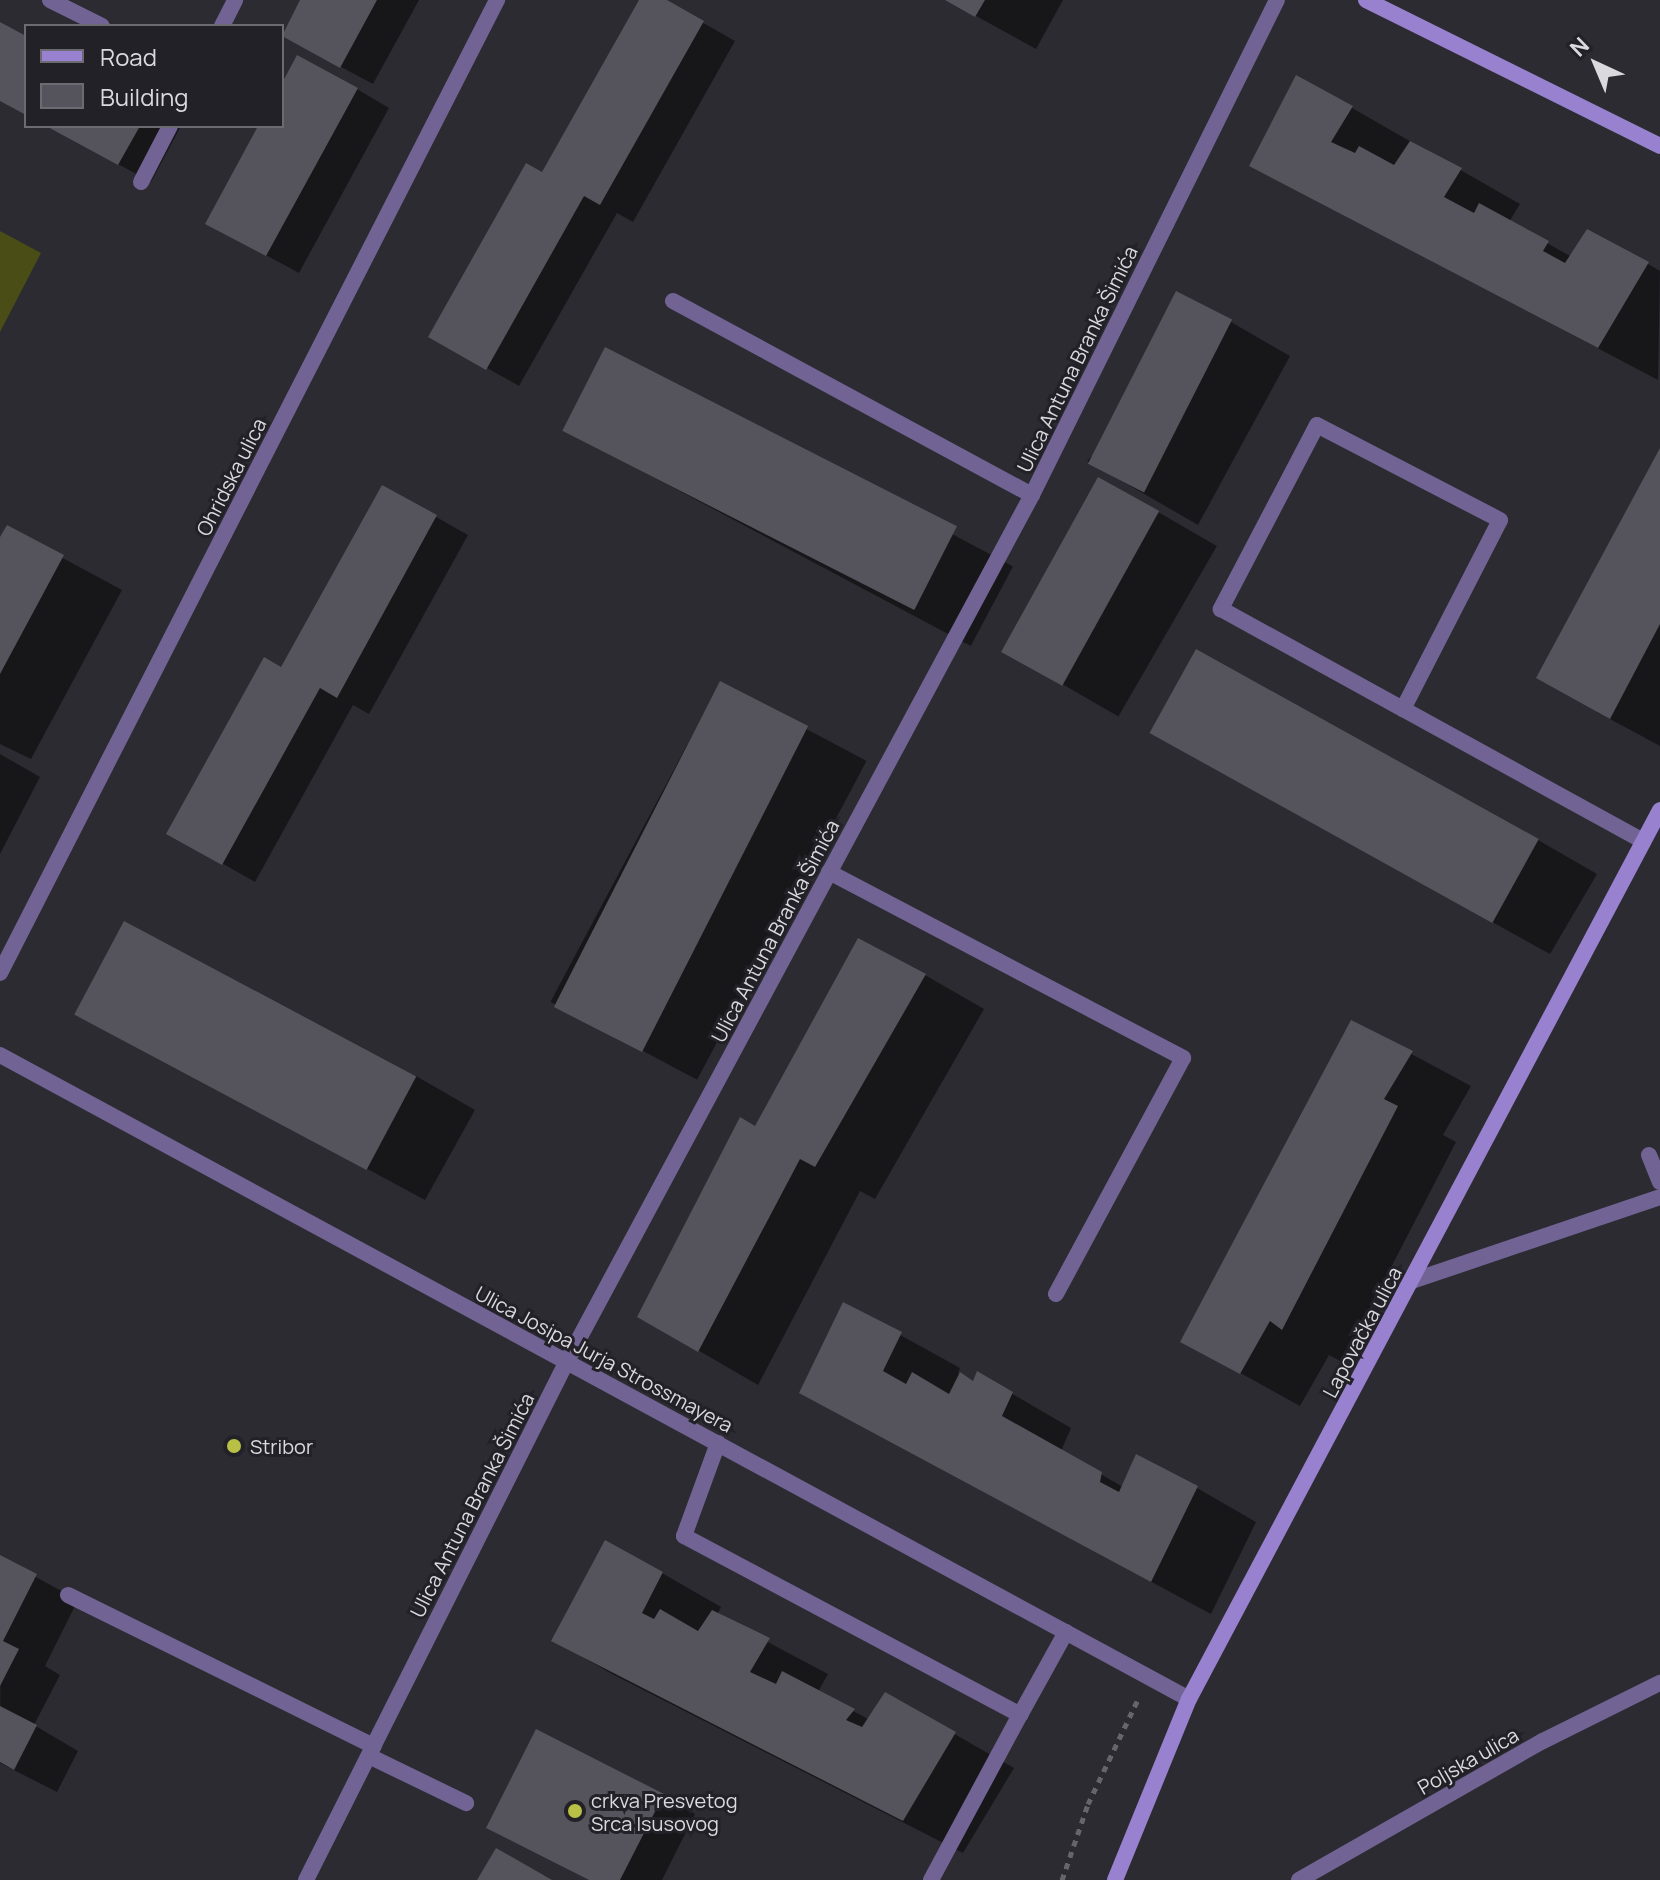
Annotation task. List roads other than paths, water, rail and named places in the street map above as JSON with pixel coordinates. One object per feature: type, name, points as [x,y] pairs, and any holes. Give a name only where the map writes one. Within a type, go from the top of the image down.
[{"type":"main road","points":[[1366,0],[1660,146]]},
{"type":"main road","name":"Lapovačka ulica","points":[[1115,1880],[1189,1699],[1660,810]]},
{"type":"street","points":[[50,0],[98,24]]},
{"type":"street","points":[[223,24],[235,0]]},
{"type":"street","name":"Ohridska ulica","points":[[0,973],[497,0]]},
{"type":"street","name":"Ulica Antuna Branka Šimića","points":[[306,1880],[567,1361],[1032,495],[1277,0]]},
{"type":"street","points":[[141,182],[169,128]]},
{"type":"street","points":[[673,301],[1032,495]]},
{"type":"street","points":[[1403,709],[1500,520],[1317,425],[1221,609],[1643,841]]},
{"type":"street","points":[[829,872],[1183,1058],[1056,1294]]},
{"type":"street","name":"Ulica Josipa Jurja Strossmayera","points":[[0,1055],[1189,1699]]},
{"type":"street","points":[[1649,1155],[1660,1182]]},
{"type":"street","points":[[1412,1281],[1660,1197]]},
{"type":"street","points":[[718,1443],[684,1536],[1020,1715]]},
{"type":"street","points":[[68,1595],[466,1803]]},
{"type":"street","points":[[931,1880],[1066,1632]]},
{"type":"street","name":"Poljska ulica","points":[[1299,1880],[1543,1741],[1660,1683]]},
{"type":"place","name":"Stribor","points":[[234,1446]]},
{"type":"place","name":"crkva Presvetog Srca Isusovog","points":[[575,1811]]}]
